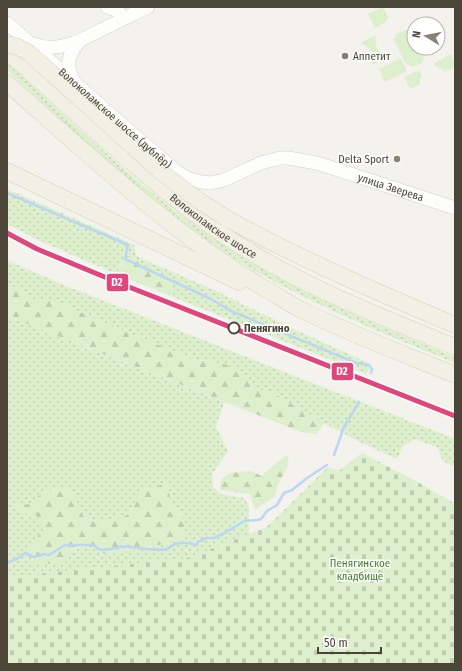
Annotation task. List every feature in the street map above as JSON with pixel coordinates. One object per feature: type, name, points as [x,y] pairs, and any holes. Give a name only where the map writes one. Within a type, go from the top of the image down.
[{"type":"main road","points":[[7,44],[18,47],[29,53],[161,172],[201,202],[226,218],[266,240],[306,259],[455,325]]},
{"type":"main road","name":"Волоколамское шоссе","points":[[7,52],[174,199],[214,229],[282,271],[325,292],[455,347]]},
{"type":"main road","name":"Волоколамское шоссе","points":[[7,83],[122,185],[172,225],[235,270],[295,306],[362,337],[455,375]]},
{"type":"main road","points":[[7,171],[234,280],[295,306]]},
{"type":"main road","points":[[399,324],[455,338]]},
{"type":"street","points":[[107,7],[116,10],[125,18]]},
{"type":"street","points":[[29,41],[44,47],[66,45],[81,40],[148,7]]},
{"type":"street","name":"Волоколамское шоссе (дублёр)","points":[[7,23],[176,171],[186,178],[211,183],[236,175]]},
{"type":"street","points":[[7,31],[41,82]]},
{"type":"street","points":[[74,81],[69,74],[68,62],[73,48],[81,40]]},
{"type":"street","name":"улица Зверева","points":[[236,175],[271,160],[280,158],[300,160],[353,173],[455,208]]},
{"type":"green space","points":[[383,7],[388,17],[386,22],[375,28],[368,14]]},
{"type":"green space","points":[[406,30],[406,56],[423,56],[422,63],[413,67],[406,64],[394,39],[396,34]]},
{"type":"green space","points":[[376,35],[375,42],[377,48],[381,54],[387,58],[372,65],[373,58],[371,52],[361,43]]},
{"type":"green space","points":[[451,54],[455,62],[455,67],[445,72],[436,67],[434,63]]},
{"type":"green space","points":[[401,58],[407,71],[385,82],[379,69]]},
{"type":"green space","points":[[7,63],[120,166],[210,236],[242,257],[293,286],[346,311],[455,357],[455,363],[373,329],[318,304],[265,277],[208,241],[148,196],[119,171],[7,70]]},
{"type":"green space","points":[[419,70],[422,75],[420,84],[410,89],[404,77]]},
{"type":"green space","points":[[7,189],[134,245],[136,256],[214,290],[289,327],[369,363],[369,370],[366,374],[168,295],[171,290],[171,280],[158,273],[121,262],[118,271],[114,273],[40,241],[7,224]]},
{"type":"green space","points":[[128,256],[171,280],[171,290],[168,295],[114,273],[118,271],[124,258]]},
{"type":"green space","points":[[7,260],[61,284],[455,439],[455,467],[443,461],[437,447],[415,439],[403,446],[397,459],[324,423],[270,391],[252,389],[247,376],[211,361],[195,360],[58,302],[34,299],[7,282]]},
{"type":"green space","points":[[7,282],[34,299],[58,302],[195,360],[211,361],[227,365],[247,376],[252,389],[270,391],[324,423],[317,434],[301,432],[7,316]]},
{"type":"green space","points":[[7,316],[224,402],[216,427],[228,452],[212,474],[213,487],[221,494],[244,498],[249,506],[249,534],[188,558],[7,577]],"holes":[[[167,482],[170,498],[186,525],[166,544],[105,554],[91,547],[75,549],[66,562],[52,562],[36,539],[45,528],[37,516],[21,513],[15,505],[30,504],[41,494],[55,488],[70,488],[83,516],[97,522],[126,516],[136,504],[140,490],[154,488]]]},
{"type":"green space","name":"Пенягинское кладбище","points":[[362,453],[423,485],[455,504],[455,662],[450,664],[7,664],[7,577],[188,558],[267,527],[328,467],[339,471]]},
{"type":"green space","points":[[289,454],[287,468],[278,484],[275,496],[255,510],[250,494],[220,490],[221,480],[229,473],[252,471],[261,476]]},
{"type":"green space","points":[[167,482],[170,498],[186,525],[181,540],[120,554],[105,554],[91,547],[75,549],[66,562],[35,565],[28,552],[45,528],[37,516],[21,513],[15,505],[30,504],[41,494],[55,488],[70,488],[83,516],[97,522],[126,516],[136,504],[140,490],[154,488]]},
{"type":"waterway","points":[[7,193],[128,245],[125,259],[211,299],[231,311],[356,363],[369,365],[372,369],[371,373]]},
{"type":"waterway","points":[[334,455],[344,427],[359,402]]},
{"type":"waterway","points":[[7,563],[25,553],[34,557],[44,554],[49,555],[65,545],[90,545],[103,550],[118,548],[120,546],[159,550],[167,549],[174,544],[180,543],[197,545],[198,542],[223,534],[244,521],[261,519],[267,511],[277,505],[284,493],[292,490],[327,465]]},
{"type":"transit line","name":"D2","points":[[7,233],[37,249],[124,285],[455,416]]},
{"type":"place","name":"Аппетит","points":[[345,56]]},
{"type":"place","name":"Delta Sport","points":[[397,159]]},
{"type":"place","name":"Пенягино","points":[[234,328]]}]
